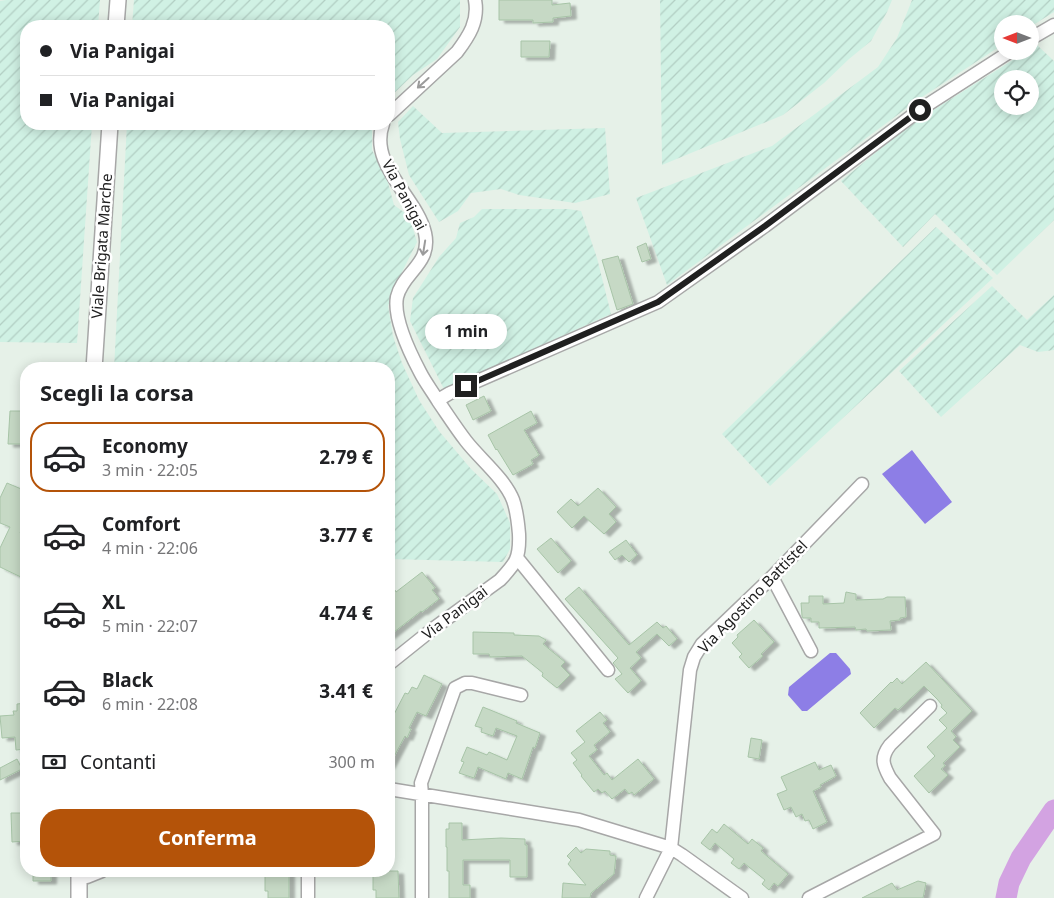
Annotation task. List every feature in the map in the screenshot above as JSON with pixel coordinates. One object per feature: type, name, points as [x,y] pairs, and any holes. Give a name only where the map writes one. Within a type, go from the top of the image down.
[{"type":"street","points":[[116,20],[118,0]]},
{"type":"street","points":[[395,109],[457,52],[472,30],[476,18],[475,0]]},
{"type":"street","points":[[1039,33],[1054,24]]},
{"type":"street","points":[[438,400],[450,392],[658,302],[765,226],[920,110],[996,60]]},
{"type":"street","name":"Viale Brigata Marche","points":[[94,362],[110,130]]},
{"type":"street","name":"Via Panigai","points":[[381,130],[380,144],[382,155],[421,222],[425,234],[426,246],[424,255],[402,286],[397,297],[400,324],[414,358],[430,388],[467,442],[505,486],[512,499],[516,512],[520,547],[518,559],[500,580],[395,659]]},
{"type":"street","name":"Via Agostino Battistel","points":[[646,898],[671,848],[690,670],[694,657],[702,644],[772,577],[862,484]]},
{"type":"street","points":[[518,559],[608,670]]},
{"type":"street","points":[[772,577],[811,651]]},
{"type":"street","points":[[422,898],[421,783],[455,688],[465,683],[472,683],[521,695]]},
{"type":"street","points":[[809,898],[934,834],[890,778],[883,758],[890,745],[930,706]]},
{"type":"street","points":[[395,790],[579,820],[671,848],[742,898]]},
{"type":"street","points":[[79,877],[79,898]]},
{"type":"street","points":[[308,877],[308,897]]},
{"type":"green space","points":[[100,0],[98,20],[20,20],[20,130],[92,130],[77,343],[0,342],[0,1]]},
{"type":"green space","points":[[134,0],[460,0],[460,27],[437,59],[413,75],[395,92],[395,20],[132,20]]},
{"type":"green space","points":[[660,0],[892,0],[871,41],[824,83],[783,115],[662,165]]},
{"type":"green space","points":[[912,0],[1054,0],[1054,12],[1039,21],[1039,15],[994,15],[994,50],[919,99],[667,285],[636,198],[772,146],[878,67],[897,38]]},
{"type":"green space","points":[[1039,47],[1054,61],[1054,220],[997,275],[935,214],[903,247],[841,181],[908,126],[994,72],[994,115],[1039,115],[1039,70],[997,70],[1013,60],[1039,60]]},
{"type":"green space","points":[[413,106],[442,133],[605,128],[610,194],[575,203],[519,195],[501,189],[471,193],[458,211],[439,222],[409,175],[400,139],[398,122]]},
{"type":"green space","points":[[127,130],[372,130],[372,150],[387,179],[394,205],[409,216],[417,242],[397,282],[388,306],[393,336],[402,363],[419,400],[439,431],[471,469],[497,494],[510,523],[510,549],[503,562],[395,559],[395,362],[114,362]]},
{"type":"green space","points":[[482,209],[568,209],[581,211],[597,258],[611,314],[444,389],[410,321],[413,298],[439,257],[456,238],[460,223],[474,217]]},
{"type":"green space","points":[[936,227],[993,278],[770,486],[722,434]]},
{"type":"green space","points":[[992,286],[1027,320],[1054,295],[1054,350],[1038,352],[1020,345],[941,417],[899,371]]},
{"type":"shaded area","points":[[912,450],[952,502],[925,524],[882,474]]},
{"type":"shaded area","points":[[830,653],[836,653],[850,669],[851,674],[807,711],[802,711],[788,695],[789,687]]},
{"type":"building","points":[[499,0],[552,0],[552,5],[570,3],[571,16],[553,18],[553,22],[533,23],[533,20],[499,20]]},
{"type":"building","points":[[521,41],[550,41],[549,57],[521,57]]},
{"type":"building","points":[[646,243],[651,259],[642,262],[637,247]]},
{"type":"building","points":[[618,256],[633,304],[617,310],[602,260]]},
{"type":"building","points":[[484,396],[491,411],[473,420],[466,405]]},
{"type":"building","points":[[10,411],[20,411],[20,444],[8,444]]},
{"type":"building","points":[[531,411],[537,423],[524,430],[539,455],[531,460],[533,464],[513,475],[488,435]]},
{"type":"building","points":[[7,483],[20,488],[20,577],[0,567],[0,548],[10,527],[0,523],[0,498]]},
{"type":"building","points":[[598,488],[616,507],[609,514],[616,522],[604,534],[584,516],[572,528],[557,512],[571,499],[578,506]]},
{"type":"building","points":[[551,538],[571,561],[558,573],[537,549]]},
{"type":"building","points":[[626,540],[637,555],[629,562],[622,555],[615,560],[609,552]]},
{"type":"building","points":[[422,572],[435,588],[432,590],[439,599],[395,631],[395,590],[396,592]]},
{"type":"building","points":[[579,587],[629,645],[657,622],[663,628],[666,626],[677,639],[669,646],[657,634],[636,652],[641,658],[630,668],[641,681],[628,693],[615,679],[622,674],[613,663],[618,658],[565,599]]},
{"type":"building","points":[[846,592],[856,594],[856,600],[905,597],[906,617],[890,621],[891,630],[867,631],[866,629],[856,630],[855,627],[819,628],[819,622],[811,622],[811,618],[803,618],[801,603],[809,603],[809,596],[823,596],[823,604],[844,603]]},
{"type":"building","points":[[754,620],[774,642],[761,654],[763,656],[749,668],[739,657],[742,654],[732,643],[738,637],[737,635]]},
{"type":"building","points":[[473,632],[539,636],[546,640],[543,644],[565,662],[561,666],[570,675],[557,688],[542,676],[543,673],[522,656],[490,657],[489,654],[473,654]]},
{"type":"building","points":[[926,662],[972,711],[951,731],[956,737],[953,740],[960,747],[943,763],[945,766],[941,769],[948,775],[929,793],[914,776],[935,756],[927,747],[947,728],[939,720],[947,713],[937,699],[924,686],[898,710],[895,708],[874,728],[860,713],[891,682],[897,678],[902,684]]},
{"type":"building","points":[[424,675],[442,684],[426,716],[417,712],[409,728],[411,729],[407,738],[405,736],[395,755],[395,712],[405,693],[408,694],[412,687],[417,689]]},
{"type":"building","points":[[17,704],[20,704],[20,750],[16,750],[15,737],[2,738],[0,716],[14,715],[13,711],[17,711]]},
{"type":"building","points":[[483,707],[540,733],[522,779],[508,773],[506,779],[478,767],[474,778],[459,773],[464,762],[461,761],[467,747],[487,755],[489,752],[507,760],[517,736],[496,728],[493,736],[481,732],[482,728],[475,726]]},
{"type":"building","points":[[600,712],[607,720],[603,723],[610,732],[594,745],[597,750],[589,756],[604,775],[607,773],[612,780],[638,759],[654,779],[634,795],[632,792],[629,794],[625,789],[612,799],[605,791],[602,793],[598,789],[594,792],[573,763],[577,760],[571,753],[585,742],[576,731]]},
{"type":"building","points":[[751,738],[762,740],[759,759],[748,757]]},
{"type":"building","points":[[17,759],[20,765],[20,770],[0,780],[0,768]]},
{"type":"building","points":[[815,762],[819,770],[831,765],[836,776],[813,791],[827,822],[813,829],[809,820],[805,821],[802,814],[796,817],[791,807],[784,810],[777,794],[787,790],[781,777]]},
{"type":"building","points":[[11,813],[20,813],[20,841],[12,842]]},
{"type":"building","points":[[449,823],[462,823],[462,840],[525,839],[525,845],[527,845],[527,877],[510,877],[510,860],[463,860],[463,885],[470,885],[470,898],[449,898],[446,829],[449,829]]},
{"type":"building","points":[[724,824],[748,844],[752,839],[763,848],[761,851],[788,874],[778,886],[774,883],[769,890],[762,884],[765,880],[744,863],[739,869],[731,863],[734,859],[715,843],[710,850],[701,843],[712,829],[717,833]]},
{"type":"building","points":[[576,847],[581,853],[586,849],[610,851],[610,855],[616,856],[614,874],[591,893],[590,898],[562,898],[563,883],[586,885],[568,864],[571,860],[567,856]]},
{"type":"building","points":[[395,871],[398,871],[399,898],[376,898],[376,890],[373,890],[373,877],[395,877]]},
{"type":"building","points":[[33,877],[51,877],[51,881],[33,881]]},
{"type":"building","points":[[265,877],[289,877],[289,898],[268,898],[268,891],[265,891]]},
{"type":"building","points":[[918,881],[926,883],[923,898],[862,898],[892,883],[897,890]]},
{"type":"waterway","points":[[1006,898],[1009,883],[1021,858],[1054,810]]},
{"type":"route","points":[[466,386],[658,302],[815,190],[920,110]]}]
